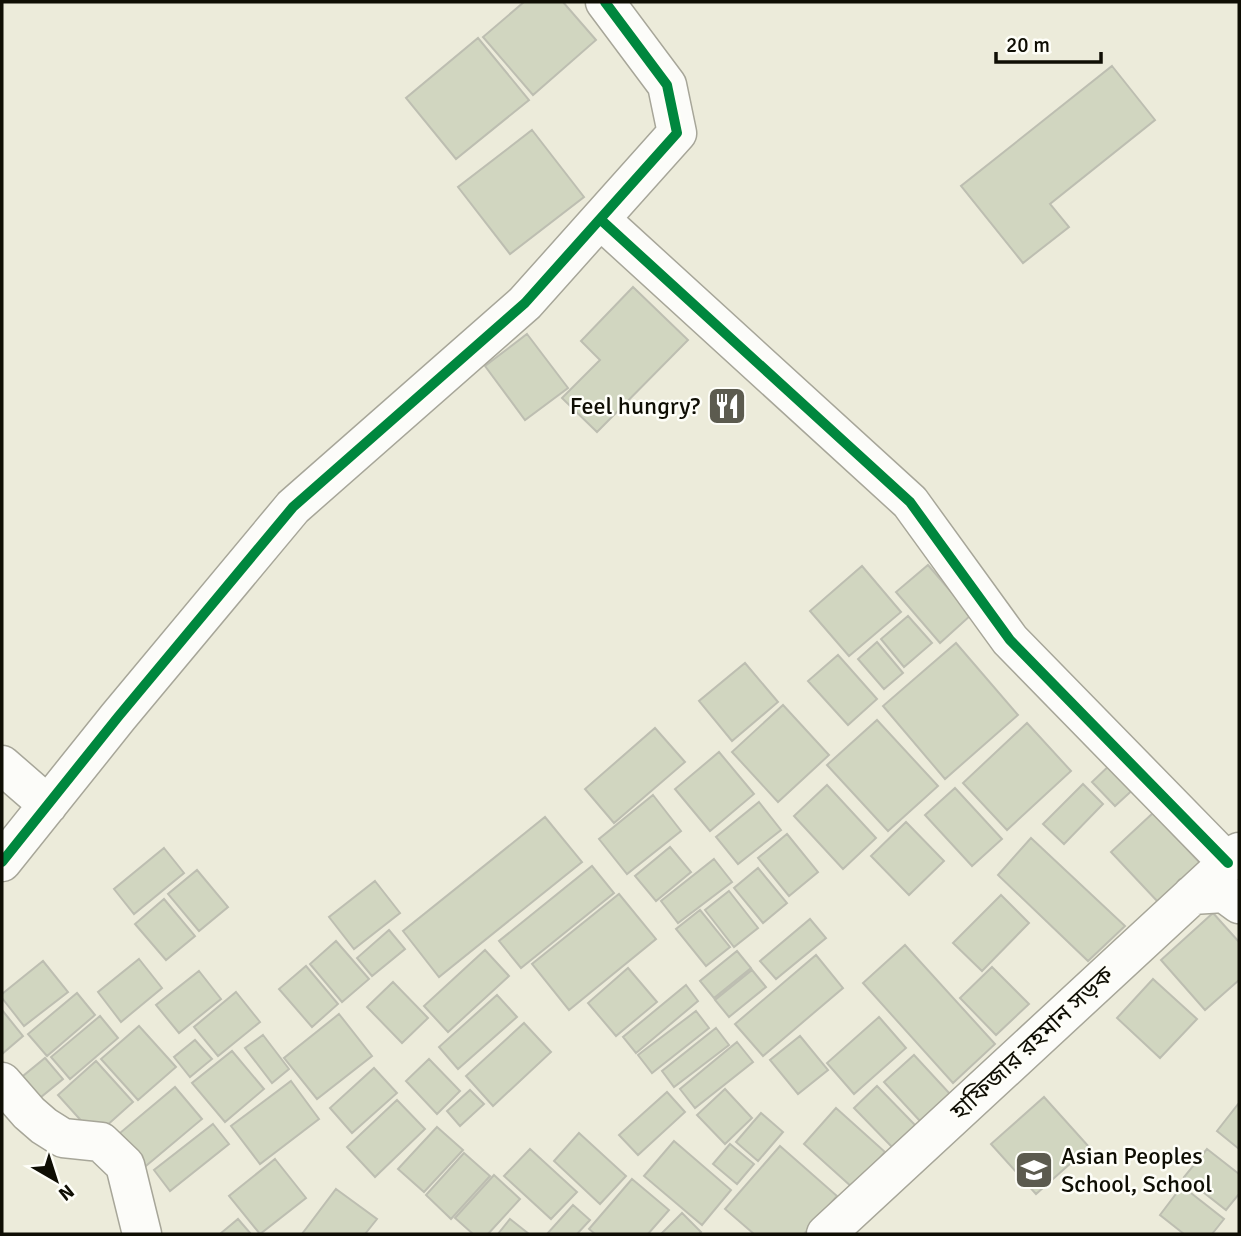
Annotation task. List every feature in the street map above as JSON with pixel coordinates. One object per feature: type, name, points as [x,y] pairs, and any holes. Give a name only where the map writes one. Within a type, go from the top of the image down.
[{"type":"street","points":[[2,862],[118,717],[293,507],[525,303],[677,133],[667,85],[605,2]]},
{"type":"street","points":[[600,219],[910,502],[1010,640],[1233,858]]},
{"type":"street","points":[[2,765],[48,805]]},
{"type":"street","name":"হাফিজার রহমান সড়ক","points":[[826,1234],[1233,858]]},
{"type":"street","points":[[1192,895],[1224,894],[1239,904]]},
{"type":"street","points":[[2,1082],[44,1126],[63,1138],[101,1142],[125,1165],[142,1234]]},
{"type":"building","points":[[524,2],[563,2],[596,40],[533,95],[483,37]]},
{"type":"building","points":[[478,38],[529,100],[456,159],[406,98]]},
{"type":"building","points":[[1112,66],[1155,120],[1050,204],[1069,227],[1023,263],[961,186]]},
{"type":"building","points":[[532,130],[584,197],[510,254],[458,187]]},
{"type":"building","points":[[633,287],[688,340],[597,432],[562,398],[600,360],[581,341]]},
{"type":"building","points":[[527,334],[568,388],[525,420],[485,366]]},
{"type":"building","points":[[928,565],[971,615],[940,643],[896,592]]},
{"type":"building","points":[[862,566],[901,612],[849,656],[810,611]]},
{"type":"building","points":[[908,616],[932,643],[904,667],[881,639]]},
{"type":"building","points":[[877,642],[903,673],[884,689],[858,659]]},
{"type":"building","points":[[956,643],[1018,715],[945,779],[883,706]]},
{"type":"building","points":[[838,655],[877,699],[848,725],[808,681]]},
{"type":"building","points":[[745,663],[778,702],[732,741],[699,701]]},
{"type":"building","points":[[783,705],[829,755],[778,802],[732,752]]},
{"type":"building","points":[[877,720],[938,786],[888,831],[827,765]]},
{"type":"building","points":[[1027,723],[1071,771],[1007,830],[963,783]]},
{"type":"building","points":[[655,728],[685,762],[614,823],[585,789]]},
{"type":"building","points":[[719,752],[754,794],[710,831],[675,789]]},
{"type":"building","points":[[1115,760],[1138,785],[1115,806],[1092,782]]},
{"type":"building","points":[[1083,784],[1103,804],[1064,844],[1043,824]]},
{"type":"building","points":[[827,785],[876,838],[843,869],[794,816]]},
{"type":"building","points":[[955,788],[1002,839],[972,866],[925,815]]},
{"type":"building","points":[[653,795],[681,831],[627,874],[599,839]]},
{"type":"building","points":[[759,802],[781,830],[738,864],[716,837]]},
{"type":"building","points":[[1153,813],[1201,864],[1159,903],[1111,852]]},
{"type":"building","points":[[545,817],[582,862],[439,977],[403,931]]},
{"type":"building","points":[[906,822],[944,861],[909,895],[871,856]]},
{"type":"building","points":[[787,834],[818,872],[789,896],[758,858]]},
{"type":"building","points":[[1031,838],[1125,926],[1088,961],[998,875]]},
{"type":"building","points":[[670,847],[691,872],[656,901],[635,876]]},
{"type":"building","points":[[164,848],[184,873],[134,914],[114,889]]},
{"type":"building","points":[[714,859],[732,882],[678,923],[661,901]]},
{"type":"building","points":[[592,866],[614,893],[521,968],[499,941]]},
{"type":"building","points":[[758,868],[787,903],[763,923],[734,888]]},
{"type":"building","points":[[197,870],[228,907],[199,931],[168,894]]},
{"type":"building","points":[[375,881],[400,913],[354,949],[329,917]]},
{"type":"building","points":[[729,891],[758,928],[734,947],[705,910]]},
{"type":"building","points":[[619,894],[656,939],[569,1010],[532,964]]},
{"type":"building","points":[[1001,895],[1029,923],[982,971],[953,943]]},
{"type":"building","points":[[164,899],[195,936],[166,960],[135,924]]},
{"type":"building","points":[[700,910],[730,947],[706,966],[676,929]]},
{"type":"building","points":[[1213,913],[1239,942],[1239,980],[1205,1010],[1161,960]]},
{"type":"building","points":[[810,919],[826,938],[776,979],[760,961]]},
{"type":"building","points":[[389,930],[405,949],[372,976],[357,958]]},
{"type":"building","points":[[336,941],[369,979],[342,1002],[310,964]]},
{"type":"building","points":[[905,945],[995,1044],[953,1083],[863,983]]},
{"type":"building","points":[[485,950],[509,976],[448,1032],[424,1006]]},
{"type":"building","points":[[737,951],[751,968],[714,998],[700,981]]},
{"type":"building","points":[[816,955],[843,988],[763,1056],[735,1024]]},
{"type":"building","points":[[139,959],[162,988],[121,1022],[98,992]]},
{"type":"building","points":[[43,961],[68,992],[24,1026],[2,998],[2,994]]},
{"type":"building","points":[[306,966],[338,1004],[312,1027],[279,989]]},
{"type":"building","points":[[992,967],[1029,1004],[996,1035],[960,998]]},
{"type":"building","points":[[628,968],[657,1002],[616,1036],[588,1003]]},
{"type":"building","points":[[752,970],[766,987],[729,1017],[715,1000]]},
{"type":"building","points":[[199,971],[221,999],[179,1033],[156,1005]]},
{"type":"building","points":[[1153,979],[1197,1019],[1160,1058],[1117,1018]]},
{"type":"building","points":[[393,982],[428,1018],[402,1043],[367,1007]]},
{"type":"building","points":[[686,985],[698,1001],[636,1053],[623,1037]]},
{"type":"building","points":[[236,992],[260,1022],[218,1056],[194,1027]]},
{"type":"building","points":[[77,993],[95,1015],[47,1056],[28,1034]]},
{"type":"building","points":[[497,995],[517,1017],[458,1069],[439,1047]]},
{"type":"building","points":[[2,1010],[23,1036],[2,1054]]},
{"type":"building","points":[[696,1011],[709,1028],[652,1073],[638,1055]]},
{"type":"building","points":[[339,1014],[372,1056],[317,1099],[284,1058]]},
{"type":"building","points":[[100,1016],[118,1038],[70,1079],[51,1057]]},
{"type":"building","points":[[879,1017],[906,1048],[854,1094],[827,1063]]},
{"type":"building","points":[[524,1023],[551,1052],[493,1106],[466,1076]]},
{"type":"building","points":[[139,1026],[176,1067],[138,1100],[101,1059]]},
{"type":"building","points":[[716,1028],[729,1045],[674,1087],[662,1071]]},
{"type":"building","points":[[263,1035],[289,1069],[272,1083],[245,1048]]},
{"type":"building","points":[[800,1036],[828,1070],[798,1094],[770,1060]]},
{"type":"building","points":[[195,1040],[212,1059],[190,1077],[174,1057]]},
{"type":"building","points":[[737,1042],[753,1062],[695,1108],[680,1089]]},
{"type":"building","points":[[232,1051],[264,1089],[225,1122],[192,1083]]},
{"type":"building","points":[[914,1055],[950,1094],[920,1121],[884,1082]]},
{"type":"building","points":[[45,1058],[63,1079],[30,1106],[12,1085]]},
{"type":"building","points":[[429,1059],[460,1091],[437,1114],[406,1081]]},
{"type":"building","points":[[96,1061],[133,1102],[95,1136],[58,1095]]},
{"type":"building","points":[[374,1068],[397,1093],[352,1133],[330,1108]]},
{"type":"building","points":[[291,1081],[319,1119],[260,1164],[231,1126]]},
{"type":"building","points":[[877,1086],[916,1126],[893,1148],[854,1108]]},
{"type":"building","points":[[175,1087],[202,1119],[141,1170],[114,1138]]},
{"type":"building","points":[[725,1089],[752,1118],[725,1144],[697,1115]]},
{"type":"building","points":[[470,1090],[484,1104],[460,1126],[447,1111]]},
{"type":"building","points":[[667,1092],[685,1112],[638,1155],[619,1135]]},
{"type":"building","points":[[1044,1097],[1089,1147],[1036,1194],[991,1144]]},
{"type":"building","points":[[397,1100],[425,1129],[375,1177],[347,1147]]},
{"type":"building","points":[[1239,1103],[1239,1149],[1217,1131]]},
{"type":"building","points":[[836,1108],[885,1152],[853,1188],[804,1144]]},
{"type":"building","points":[[761,1113],[783,1132],[758,1161],[736,1142]]},
{"type":"building","points":[[213,1124],[229,1144],[170,1191],[154,1170]]},
{"type":"building","points":[[437,1127],[463,1150],[424,1192],[398,1169]]},
{"type":"building","points":[[579,1133],[626,1176],[600,1204],[554,1161]]},
{"type":"building","points":[[674,1141],[731,1190],[702,1225],[644,1176]]},
{"type":"building","points":[[730,1144],[754,1164],[737,1184],[713,1164]]},
{"type":"building","points":[[780,1146],[837,1196],[804,1234],[754,1234],[725,1209]]},
{"type":"building","points":[[530,1149],[577,1192],[551,1219],[504,1176]]},
{"type":"building","points":[[1207,1149],[1239,1174],[1239,1194],[1226,1210],[1184,1177]]},
{"type":"building","points":[[464,1153],[490,1176],[451,1219],[426,1195]]},
{"type":"building","points":[[275,1159],[306,1198],[260,1234],[229,1196]]},
{"type":"building","points":[[494,1175],[520,1199],[488,1234],[473,1234],[455,1218]]},
{"type":"building","points":[[632,1179],[669,1210],[648,1234],[595,1234],[589,1229]]},
{"type":"building","points":[[1182,1186],[1224,1219],[1212,1234],[1184,1234],[1160,1215]]},
{"type":"building","points":[[336,1189],[377,1219],[365,1234],[302,1234]]},
{"type":"building","points":[[573,1205],[590,1220],[577,1234],[547,1234]]},
{"type":"building","points":[[682,1213],[701,1232],[699,1234],[661,1234]]},
{"type":"building","points":[[238,1219],[251,1234],[220,1234]]},
{"type":"building","points":[[510,1219],[529,1234],[498,1234]]},
{"type":"cycle path","points":[[2,862],[118,717],[293,507],[525,303],[677,133],[667,85],[605,2]]},
{"type":"cycle path","points":[[600,219],[910,502],[1010,640],[1228,863]]},
{"type":"place","name":"Feel hungry?","points":[[727,406]]},
{"type":"place","name":"Asian Peoples School, School","points":[[1034,1170]]}]
